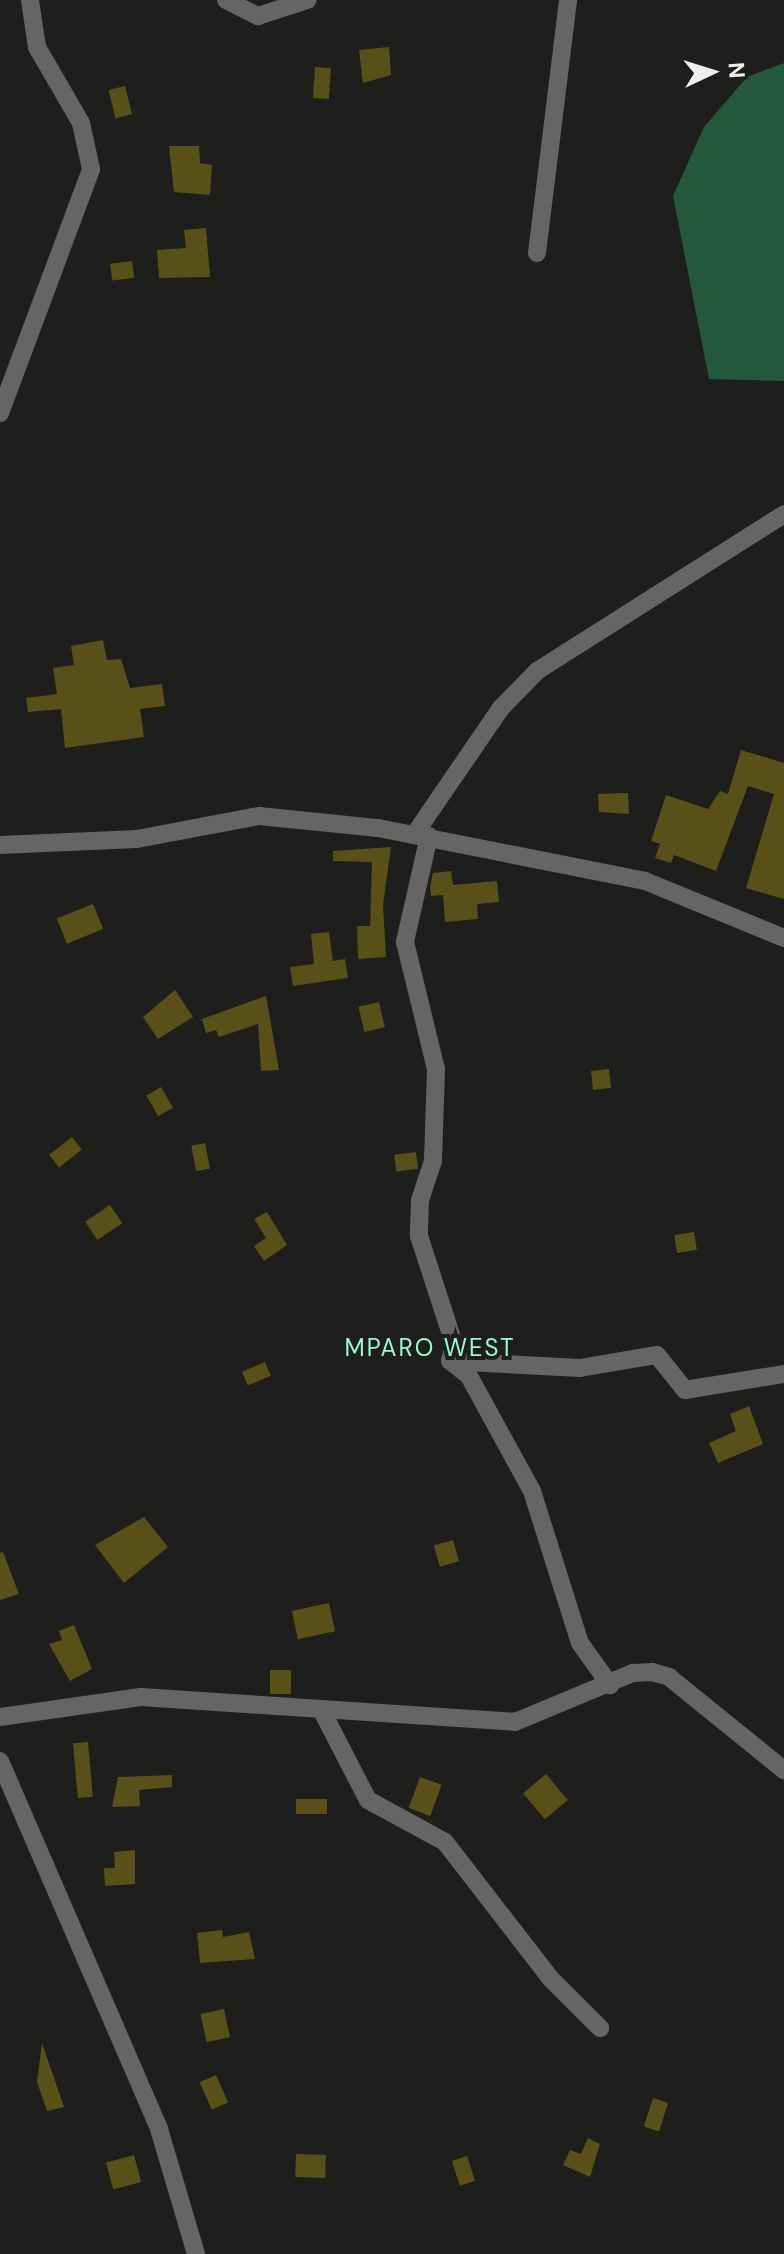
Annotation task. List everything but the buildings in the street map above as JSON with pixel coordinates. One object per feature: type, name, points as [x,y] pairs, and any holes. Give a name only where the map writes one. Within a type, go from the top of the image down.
[{"type":"street","points":[[0,413],[91,169],[81,123],[37,47],[30,0]]},
{"type":"street","points":[[226,0],[258,16],[307,0]]},
{"type":"street","points":[[537,253],[568,0]]},
{"type":"street","points":[[450,1361],[454,1344],[431,1286],[417,1215],[433,1161],[436,1069],[406,964],[406,930],[422,835],[528,679],[784,514]]},
{"type":"street","points":[[0,845],[137,839],[259,816],[422,835],[645,881],[784,938]]},
{"type":"street","points":[[450,1361],[580,1368],[657,1355],[685,1390],[784,1374]]},
{"type":"street","points":[[450,1361],[469,1376],[532,1491],[580,1643],[610,1685]]},
{"type":"street","points":[[0,1717],[141,1697],[515,1722],[633,1673],[669,1677],[784,1770]]},
{"type":"street","points":[[322,1711],[368,1800],[445,1842],[550,1978],[600,2028]]},
{"type":"street","points":[[0,1761],[159,2129],[196,2254]]},
{"type":"green space","points":[[784,63],[784,381],[709,379],[673,196],[704,127],[747,77]]},
{"type":"district","name":"MPARO WEST","points":[[430,1348]]}]
